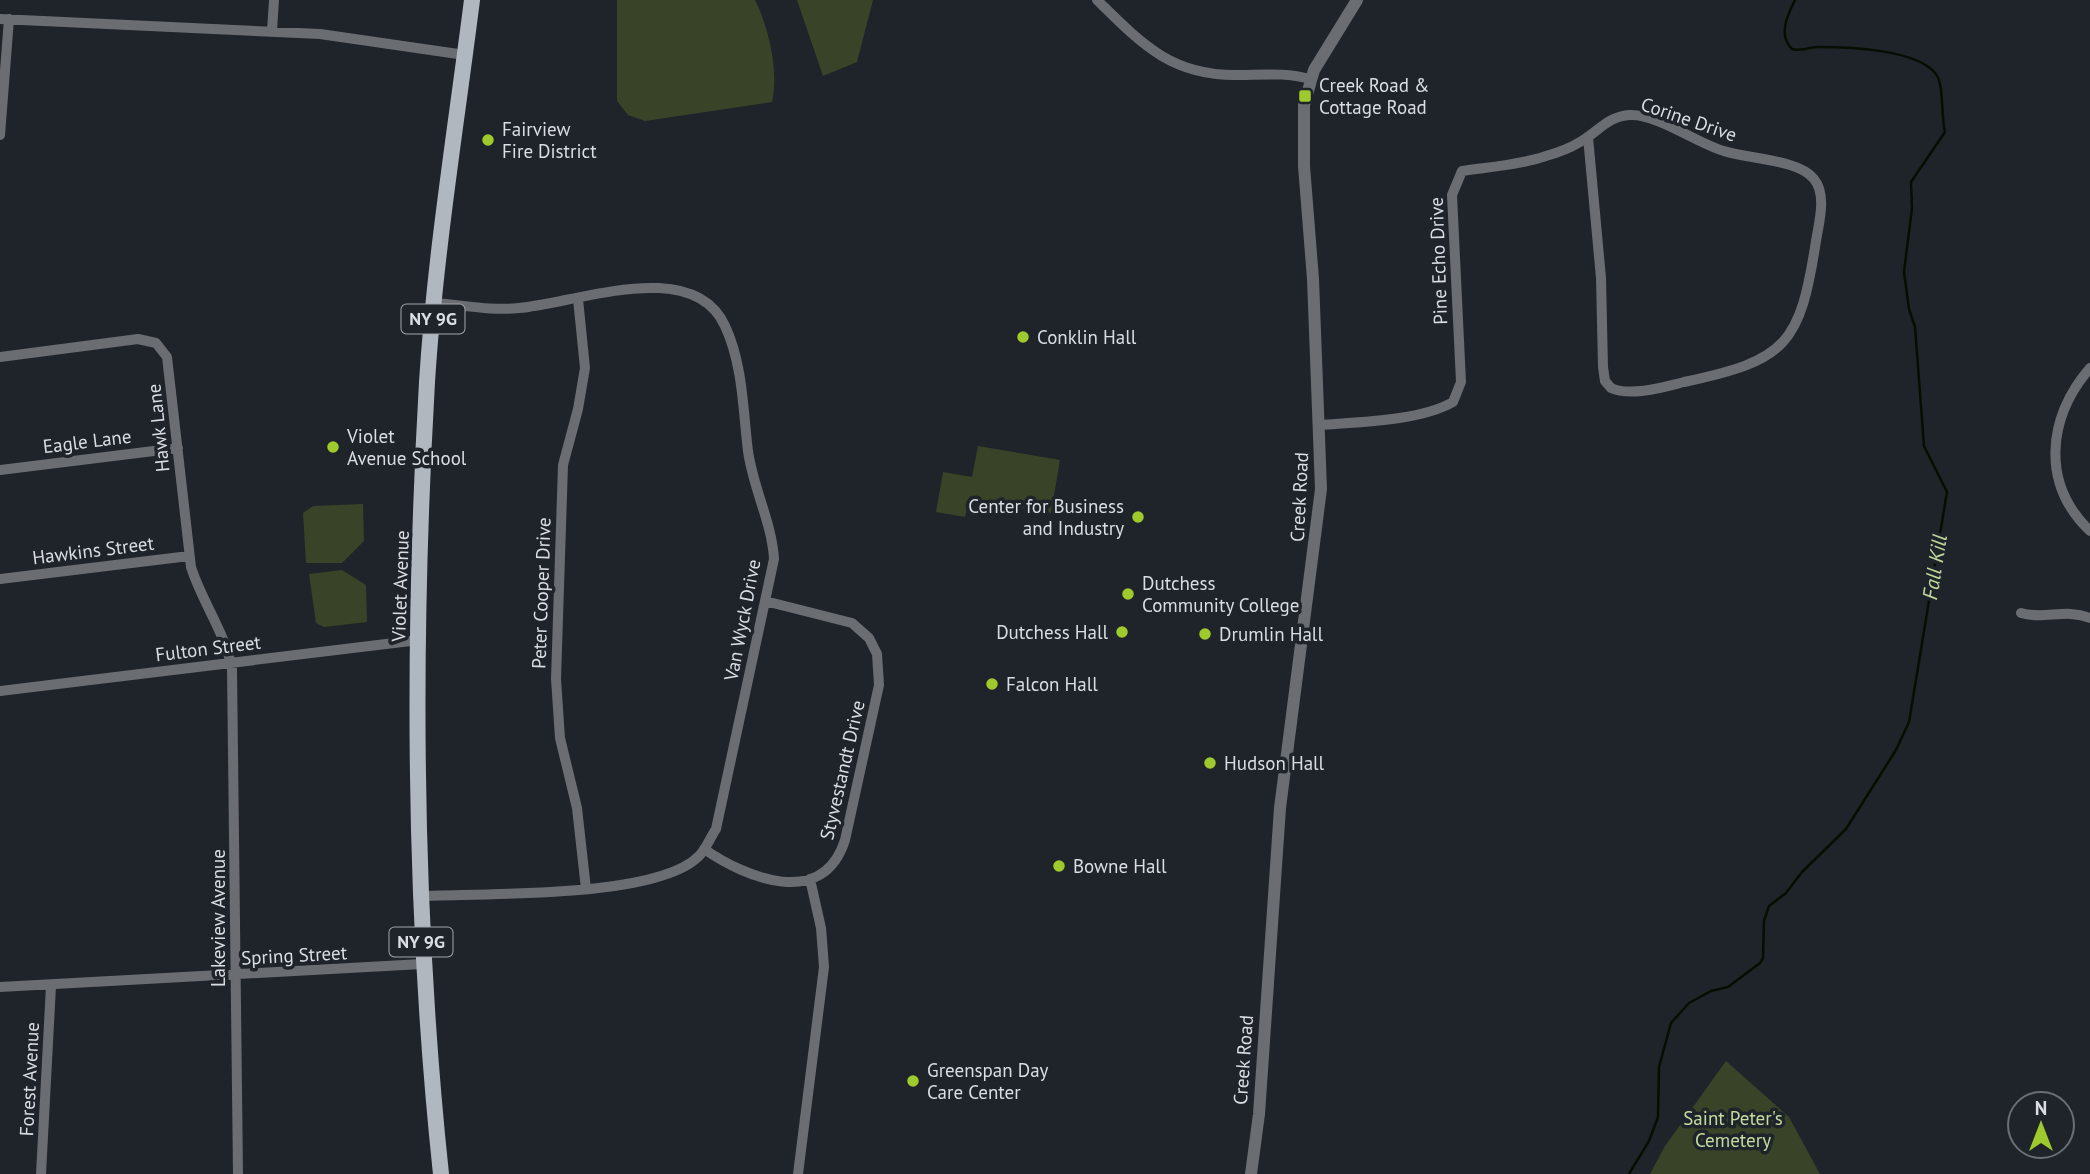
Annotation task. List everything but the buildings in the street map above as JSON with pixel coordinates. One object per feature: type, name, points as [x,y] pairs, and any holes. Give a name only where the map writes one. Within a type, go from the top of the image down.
[{"type":"main road","name":"Violet Avenue","points":[[441,1174],[422,964],[417,753],[419,640],[428,382],[472,0]]},
{"type":"street","points":[[272,31],[274,0]]},
{"type":"street","points":[[1097,0],[1150,49],[1181,68],[1219,75],[1287,75],[1310,79]]},
{"type":"street","name":"Creek Road","points":[[1251,1174],[1259,1105],[1280,808],[1319,514],[1320,425],[1303,151],[1304,105],[1310,79],[1357,0]]},
{"type":"street","points":[[0,135],[4,19],[272,31],[357,38],[465,55]]},
{"type":"street","name":"Corine Drive","points":[[1635,115],[1723,151],[1791,166],[1815,179],[1820,193],[1821,214],[1804,300],[1792,331],[1768,356],[1754,364],[1705,378],[1641,390],[1618,391],[1605,381],[1600,265],[1588,137],[1614,117],[1635,115]]},
{"type":"street","name":"Pine Echo Drive","points":[[1320,425],[1389,418],[1439,408],[1452,402],[1461,382],[1452,195],[1458,176],[1462,171],[1544,157],[1588,137]]},
{"type":"street","name":"Van Wyck Drive","points":[[420,896],[586,889],[658,879],[698,857],[716,829],[774,559],[749,458],[737,366],[725,326],[704,300],[677,289],[645,288],[498,309],[435,303]]},
{"type":"street","name":"Peter Cooper Drive","points":[[578,299],[585,368],[562,474],[556,679],[560,738],[577,808],[586,889]]},
{"type":"street","name":"Hawk Lane","points":[[0,358],[138,339],[156,343],[167,357],[189,556],[199,592],[225,642],[230,663]]},
{"type":"street","points":[[2090,368],[2073,388],[2063,409],[2056,432],[2055,454],[2059,479],[2068,505],[2090,531]]},
{"type":"street","name":"Eagle Lane","points":[[0,470],[178,448]]},
{"type":"street","name":"Hawkins Street","points":[[0,579],[189,556]]},
{"type":"street","name":"Styvestandt Drive","points":[[765,601],[852,622],[869,638],[879,662],[879,685],[845,840],[834,863],[810,879]]},
{"type":"street","points":[[2021,613],[2029,615],[2062,612],[2090,618]]},
{"type":"street","name":"Fulton Street","points":[[0,691],[419,640]]},
{"type":"street","name":"Lakeview Avenue","points":[[230,663],[238,1174]]},
{"type":"street","points":[[704,849],[726,864],[762,878],[792,884],[810,879],[821,928],[824,967],[798,1174]]},
{"type":"street","name":"Spring Street","points":[[0,988],[422,964]]},
{"type":"street","name":"Forest Avenue","points":[[41,1174],[51,986]]},
{"type":"green space","points":[[617,0],[755,0],[765,24],[771,50],[774,77],[772,102],[645,121],[628,115],[617,101]]},
{"type":"green space","points":[[797,0],[873,0],[857,62],[823,76]]},
{"type":"green space","points":[[978,446],[1060,460],[1051,513],[969,498],[965,517],[936,512],[943,472],[972,477]]},
{"type":"green space","points":[[363,504],[364,541],[342,563],[306,563],[303,513],[313,506]]},
{"type":"green space","points":[[342,570],[366,585],[367,622],[324,627],[316,623],[309,574]]},
{"type":"green space","name":"Saint Peter's Cemetery","points":[[1726,1061],[1789,1117],[1820,1174],[1650,1174],[1665,1146]]},
{"type":"waterway","name":"Fall Kill","points":[[1629,1174],[1649,1141],[1658,1117],[1659,1067],[1671,1023],[1689,1003],[1711,991],[1728,987],[1760,963],[1763,958],[1764,921],[1769,906],[1786,893],[1802,872],[1846,829],[1896,750],[1909,722],[1947,492],[1924,446],[1915,327],[1909,309],[1904,272],[1912,208],[1911,182],[1945,132],[1939,79],[1927,66],[1898,54],[1846,48],[1792,49],[1785,38],[1785,32],[1795,0]]},
{"type":"place","name":"Creek Road & Cottage Road","points":[[1305,96]]},
{"type":"place","name":"Fairview Fire District","points":[[488,140]]},
{"type":"place","name":"Conklin Hall","points":[[1023,337]]},
{"type":"place","name":"Violet Avenue School","points":[[333,447]]},
{"type":"place","name":"Center for Business and Industry","points":[[1138,517]]},
{"type":"place","name":"Dutchess Community College","points":[[1128,594]]},
{"type":"place","name":"Dutchess Hall","points":[[1122,632]]},
{"type":"place","name":"Drumlin Hall","points":[[1205,634]]},
{"type":"place","name":"Falcon Hall","points":[[992,684]]},
{"type":"place","name":"Hudson Hall","points":[[1210,763]]},
{"type":"place","name":"Bowne Hall","points":[[1059,866]]},
{"type":"place","name":"Greenspan Day Care Center","points":[[913,1081]]}]
